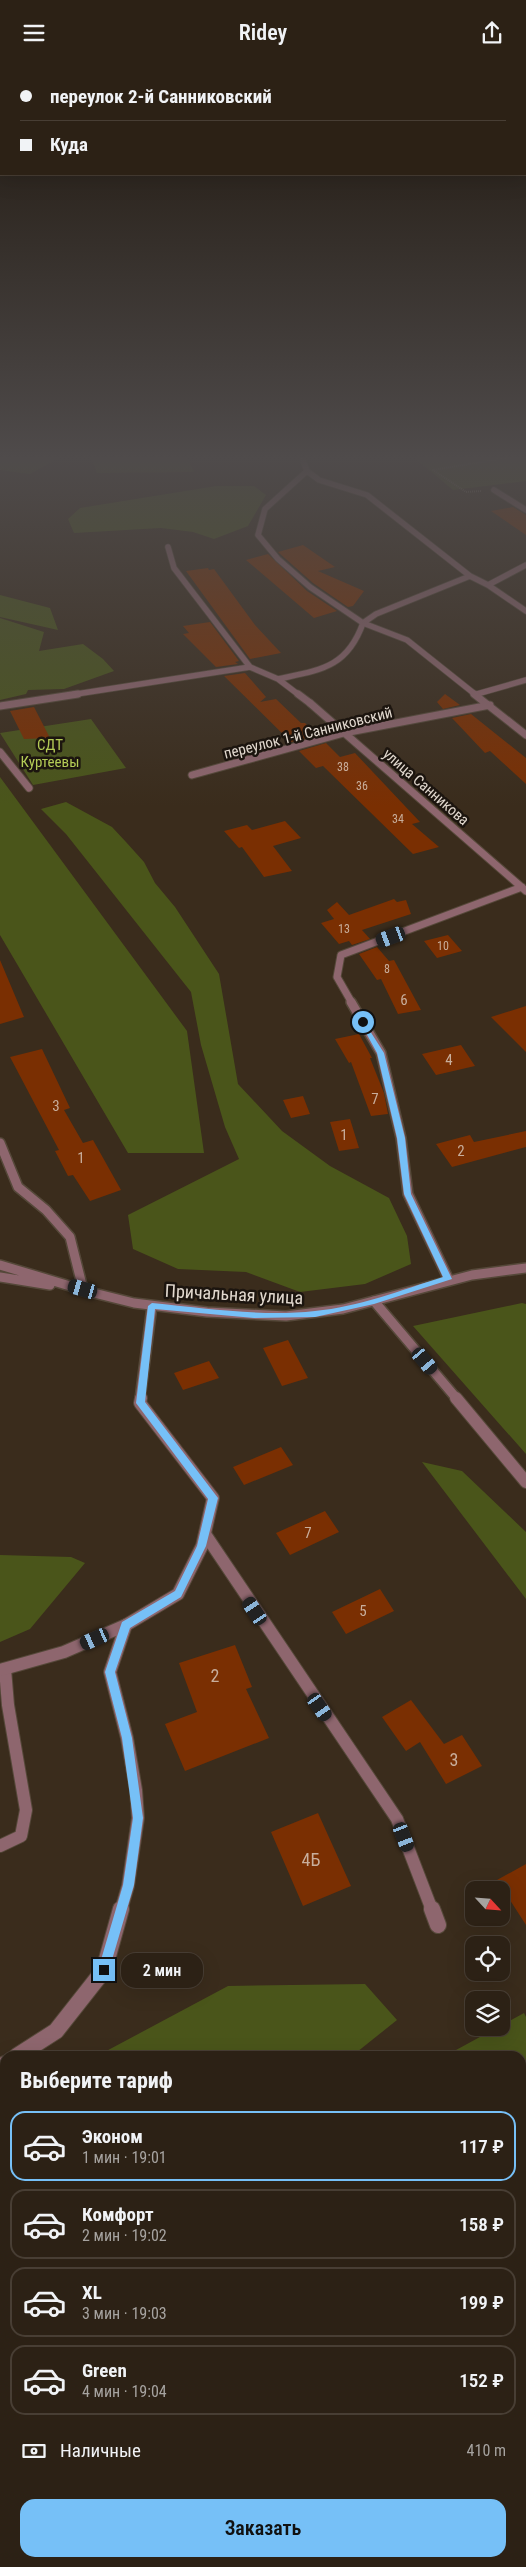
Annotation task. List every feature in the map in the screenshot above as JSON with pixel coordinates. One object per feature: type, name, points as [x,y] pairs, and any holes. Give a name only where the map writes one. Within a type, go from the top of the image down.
[{"type":"street","points":[[0,706],[250,667],[177,572]]},
{"type":"street","points":[[293,572],[310,587],[363,623],[407,640],[526,735]]},
{"type":"street","points":[[465,572],[526,611]]},
{"type":"street","points":[[488,585],[513,572]]},
{"type":"street","points":[[278,679],[327,668],[356,643],[363,623],[376,614],[470,576]]},
{"type":"street","name":"улица Санникова","points":[[250,667],[278,679],[310,703],[524,889]]},
{"type":"street","points":[[477,694],[526,680]]},
{"type":"street","name":"переулок 1-й Санниковский","points":[[192,775],[344,733],[490,705]]},
{"type":"street","points":[[0,752],[29,788]]},
{"type":"street","points":[[448,1279],[408,1194],[401,1138],[380,1053],[337,977],[341,955],[524,889]]},
{"type":"street","points":[[0,1143],[18,1187],[46,1211],[70,1237],[83,1289],[0,1277]]},
{"type":"street","name":"Причальная улица","points":[[0,1265],[83,1289],[152,1306],[254,1315],[315,1314],[374,1301],[448,1279],[506,1268],[526,1267]]},
{"type":"street","points":[[374,1301],[526,1482]]},
{"type":"street","points":[[0,1846],[21,1836],[26,1810],[3,1670],[64,1652],[126,1625],[178,1594],[202,1546],[213,1498],[140,1403],[152,1306]]},
{"type":"street","points":[[204,1534],[397,1819],[438,1925]]},
{"type":"street","points":[[25,2051],[56,2031],[104,1970],[128,1885],[138,1818],[136,1789],[127,1738],[110,1672],[126,1625]]},
{"type":"green space","points":[[0,595],[50,608],[58,630],[0,617]]},
{"type":"green space","points":[[0,618],[44,632],[39,651],[83,644],[103,659],[114,671],[64,689],[28,690],[26,694],[0,700]]},
{"type":"green space","name":"СДТ Куртеевы","points":[[91,719],[126,768],[33,785],[0,733]]},
{"type":"green space","points":[[0,777],[187,1031],[204,1153],[128,1153],[0,935]]},
{"type":"green space","points":[[66,802],[112,827],[144,862],[155,883],[175,907],[219,974],[238,1084],[282,1131],[330,1166],[389,1198],[407,1236],[411,1264],[365,1284],[300,1292],[246,1272],[178,1269],[133,1249],[128,1215],[239,1159],[225,1127],[201,1045],[191,992],[66,834],[41,809]]},
{"type":"green space","points":[[522,1303],[526,1304],[526,1454],[413,1326]]},
{"type":"green space","points":[[422,1462],[462,1471],[526,1532],[526,1599]]},
{"type":"green space","points":[[0,1555],[71,1557],[85,1563],[30,1629],[0,1642]]},
{"type":"green space","points":[[365,1984],[397,2020],[358,2051],[106,2051],[228,1986]]},
{"type":"green space","points":[[524,2013],[526,2017],[526,2051],[454,2051],[482,2036],[510,2036],[510,2021]]},
{"type":"building","points":[[187,572],[216,572],[255,625],[281,653],[250,659]]},
{"type":"building","points":[[260,572],[287,572],[307,591],[337,611],[314,618]]},
{"type":"building","points":[[300,572],[320,572],[364,591],[353,606],[348,607]]},
{"type":"building","points":[[210,622],[239,661],[235,662],[238,664],[216,667],[183,634],[189,633],[183,626]]},
{"type":"building","points":[[245,673],[266,697],[260,702],[276,699],[301,723],[305,723],[317,735],[291,742],[224,676]]},
{"type":"building","points":[[445,694],[460,705],[443,709],[437,702]]},
{"type":"building","points":[[34,707],[50,738],[24,739],[10,711]]},
{"type":"building","points":[[471,714],[526,758],[526,784],[490,751],[485,753],[452,718]]},
{"type":"building","points":[[326,743],[340,757],[355,753],[420,822],[412,824],[439,847],[413,854],[323,766],[316,768],[299,751]]},
{"type":"building","points":[[285,821],[301,838],[273,846],[292,871],[264,877],[242,847],[239,848],[224,831],[247,825],[252,830]]},
{"type":"building","points":[[394,899],[397,902],[406,900],[411,914],[362,930],[370,939],[352,945],[349,941],[339,944],[321,923],[334,919],[327,910],[337,902],[349,915]]},
{"type":"building","points":[[448,935],[462,951],[437,958],[424,941]]},
{"type":"building","points":[[377,947],[389,961],[394,960],[421,1010],[398,1014],[381,979],[377,980],[359,954]]},
{"type":"building","points":[[0,960],[24,1017],[0,1024]]},
{"type":"building","points":[[526,1006],[526,1052],[491,1017]]},
{"type":"building","points":[[359,1034],[372,1058],[370,1058],[384,1093],[388,1114],[371,1116],[351,1062],[349,1063],[335,1039]]},
{"type":"building","points":[[461,1045],[475,1066],[436,1075],[422,1054]]},
{"type":"building","points":[[42,1049],[70,1108],[64,1110],[83,1143],[93,1140],[121,1190],[90,1201],[73,1175],[68,1176],[55,1151],[59,1150],[10,1057]]},
{"type":"building","points":[[303,1096],[310,1114],[291,1118],[283,1100]]},
{"type":"building","points":[[350,1119],[359,1148],[339,1151],[330,1122]]},
{"type":"building","points":[[526,1131],[526,1147],[452,1167],[436,1144],[470,1135],[474,1142]]},
{"type":"building","points":[[288,1340],[308,1378],[282,1386],[263,1348]]},
{"type":"building","points":[[209,1361],[219,1378],[183,1390],[174,1373]]},
{"type":"building","points":[[281,1447],[293,1465],[244,1485],[233,1467]]},
{"type":"building","points":[[325,1511],[339,1532],[290,1555],[276,1533]]},
{"type":"building","points":[[380,1589],[394,1611],[346,1634],[332,1612]]},
{"type":"building","points":[[235,1645],[252,1687],[246,1689],[269,1738],[185,1771],[165,1724],[197,1712],[179,1663]]},
{"type":"building","points":[[411,1700],[444,1744],[462,1735],[482,1766],[446,1784],[420,1742],[406,1751],[382,1717]]},
{"type":"building","points":[[318,1813],[351,1886],[303,1906],[271,1832]]},
{"type":"building","points":[[526,1864],[526,1925],[510,1900],[510,1881],[497,1880]]},
{"type":"route","points":[[104,1970],[128,1885],[138,1818],[136,1789],[127,1738],[110,1672],[126,1625],[178,1594],[202,1546],[213,1498],[140,1403],[152,1306],[254,1315],[315,1314],[374,1301],[448,1279],[408,1194],[401,1138],[380,1053],[363,1022]]}]
